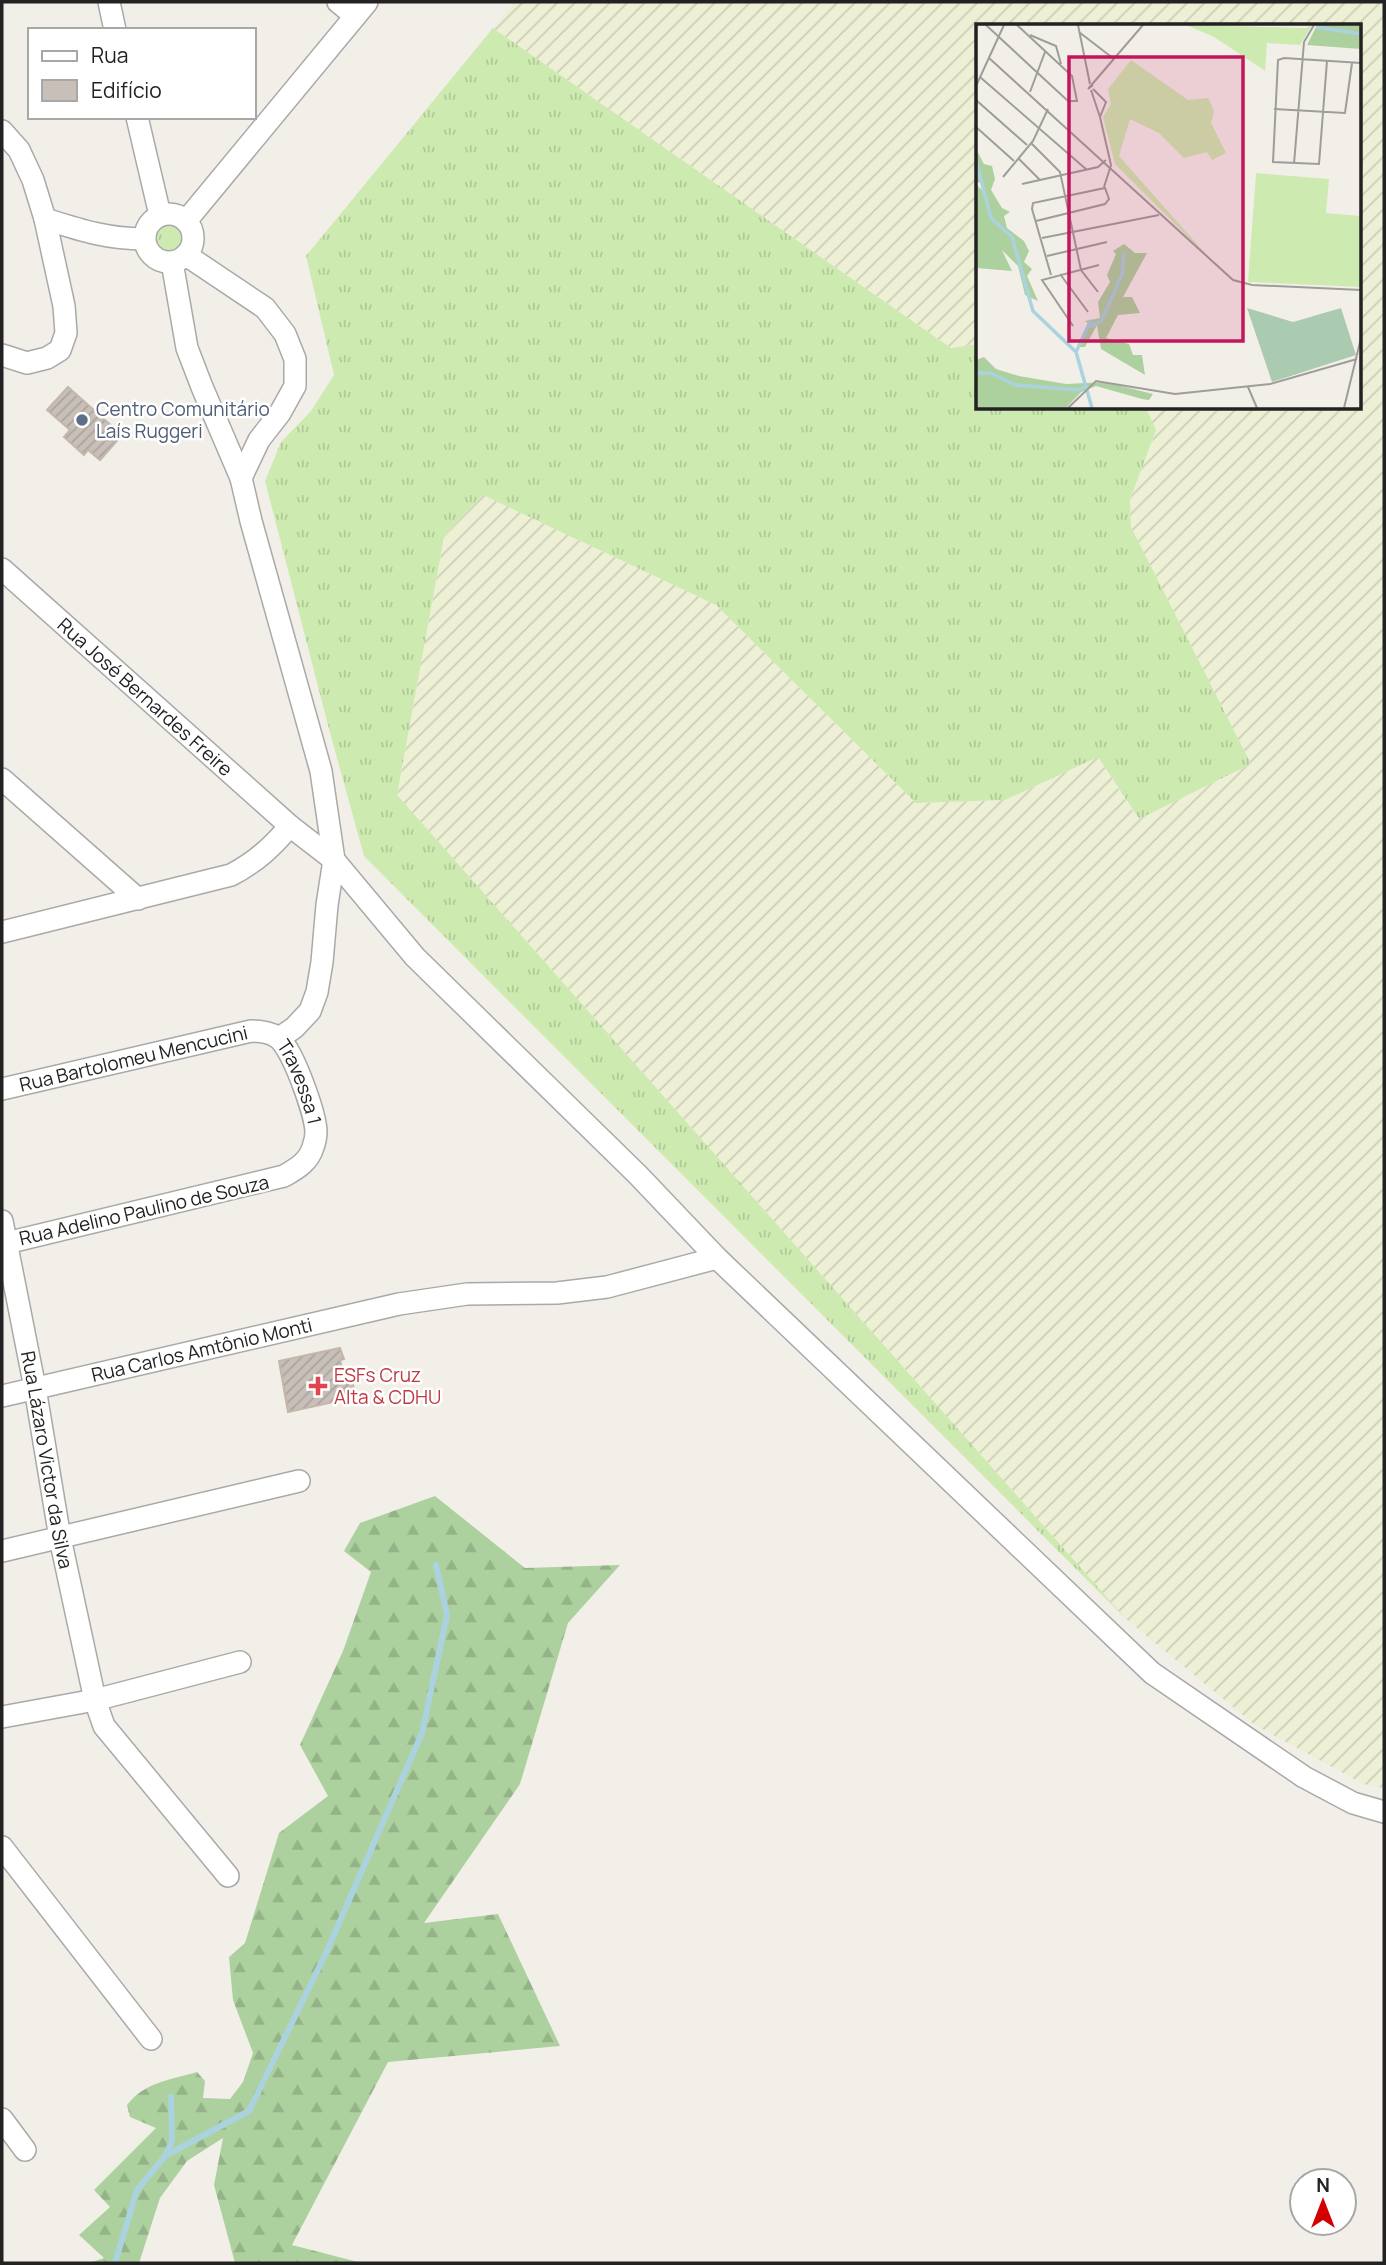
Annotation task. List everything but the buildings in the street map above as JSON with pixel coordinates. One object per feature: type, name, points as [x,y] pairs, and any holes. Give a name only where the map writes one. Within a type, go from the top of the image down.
[{"type":"street","points":[[108,2],[114,28]]},
{"type":"street","points":[[186,221],[361,9],[338,2]]},
{"type":"street","points":[[136,119],[160,215]]},
{"type":"street","points":[[2,131],[19,150],[33,180],[45,219],[64,306],[66,333],[60,350],[47,358],[27,363],[2,355]]},
{"type":"street","points":[[241,478],[259,440],[280,413],[295,386],[295,359],[285,334],[265,308],[179,258],[158,260],[151,255],[144,239],[146,229],[160,215],[172,214],[186,221],[192,232],[193,240],[179,258],[187,348],[241,478],[264,571],[321,771],[334,860],[322,962],[317,992],[310,1012],[294,1028],[272,1035]]},
{"type":"street","points":[[45,219],[94,235],[117,239],[144,239]]},
{"type":"street","name":"Rua José Bernardes Freire","points":[[2,569],[290,826],[334,860],[415,957],[629,1165],[717,1258],[1152,1672],[1304,1777],[1353,1803],[1384,1812]]},
{"type":"street","points":[[2,779],[138,899]]},
{"type":"street","points":[[2,932],[231,875],[251,865],[270,849],[290,826]]},
{"type":"street","name":"Rua Bartolomeu Mencucini","points":[[2,1089],[251,1031],[272,1035]]},
{"type":"street","name":"Travessa 1","points":[[272,1035],[288,1049],[312,1114],[316,1131],[314,1145]]},
{"type":"street","name":"Rua Adelino Paulino de Souza","points":[[5,1243],[284,1176],[310,1156],[314,1145]]},
{"type":"street","name":"Rua Lázaro Victor da Silva","points":[[2,1221],[35,1388],[60,1538],[95,1700],[104,1726],[229,1876]]},
{"type":"street","name":"Rua Carlos Amtônio Monti","points":[[2,1396],[400,1304],[467,1294],[557,1293],[607,1287],[717,1258]]},
{"type":"street","points":[[2,1551],[299,1481]]},
{"type":"street","points":[[2,1717],[95,1700],[240,1662]]},
{"type":"street","points":[[2,1847],[151,2039]]},
{"type":"street","points":[[2,2119],[25,2150]]},
{"type":"green space","points":[[514,2],[1384,2],[1384,1788],[1363,1784],[1255,1725],[1127,1620],[397,795],[444,537],[483,495],[716,605],[916,803],[1005,800],[1098,757],[1138,819],[1251,764],[1131,527],[1130,500],[1156,431],[1147,410],[1362,410],[1362,24],[976,24],[976,344],[951,348],[493,28]]},
{"type":"green space","points":[[493,28],[951,348],[976,344],[976,410],[1147,410],[1156,430],[1130,500],[1131,527],[1251,764],[1139,819],[1098,757],[1005,800],[916,803],[716,605],[483,495],[444,537],[397,795],[1127,1620],[364,856],[265,481],[281,442],[311,411],[334,375],[306,256]]},
{"type":"green space","points":[[170,220],[182,224],[186,236],[182,248],[170,252],[158,248],[154,236],[158,224]]},
{"type":"green space","points":[[435,1496],[525,1568],[620,1565],[568,1623],[520,1784],[424,1923],[498,1914],[560,2046],[388,2062],[292,2245],[362,2263],[235,2263],[214,2185],[223,2138],[187,2161],[160,2198],[139,2263],[89,2263],[104,2258],[79,2235],[110,2207],[94,2190],[156,2128],[130,2117],[127,2105],[150,2087],[197,2072],[205,2081],[203,2098],[230,2099],[243,2082],[253,2053],[233,2000],[229,1957],[245,1943],[279,1833],[328,1796],[300,1745],[343,1651],[371,1572],[344,1551],[360,1523]]},
{"type":"waterway","points":[[165,2156],[249,2111],[326,1953],[422,1733],[447,1615],[436,1565]]},
{"type":"waterway","points":[[115,2263],[137,2190],[165,2156],[172,2141],[171,2097]]},
{"type":"place","name":"Centro Comunitário Laís Ruggeri","points":[[82,420]]},
{"type":"place","name":"ESFs Cruz Alta & CDHU","points":[[318,1386]]}]
